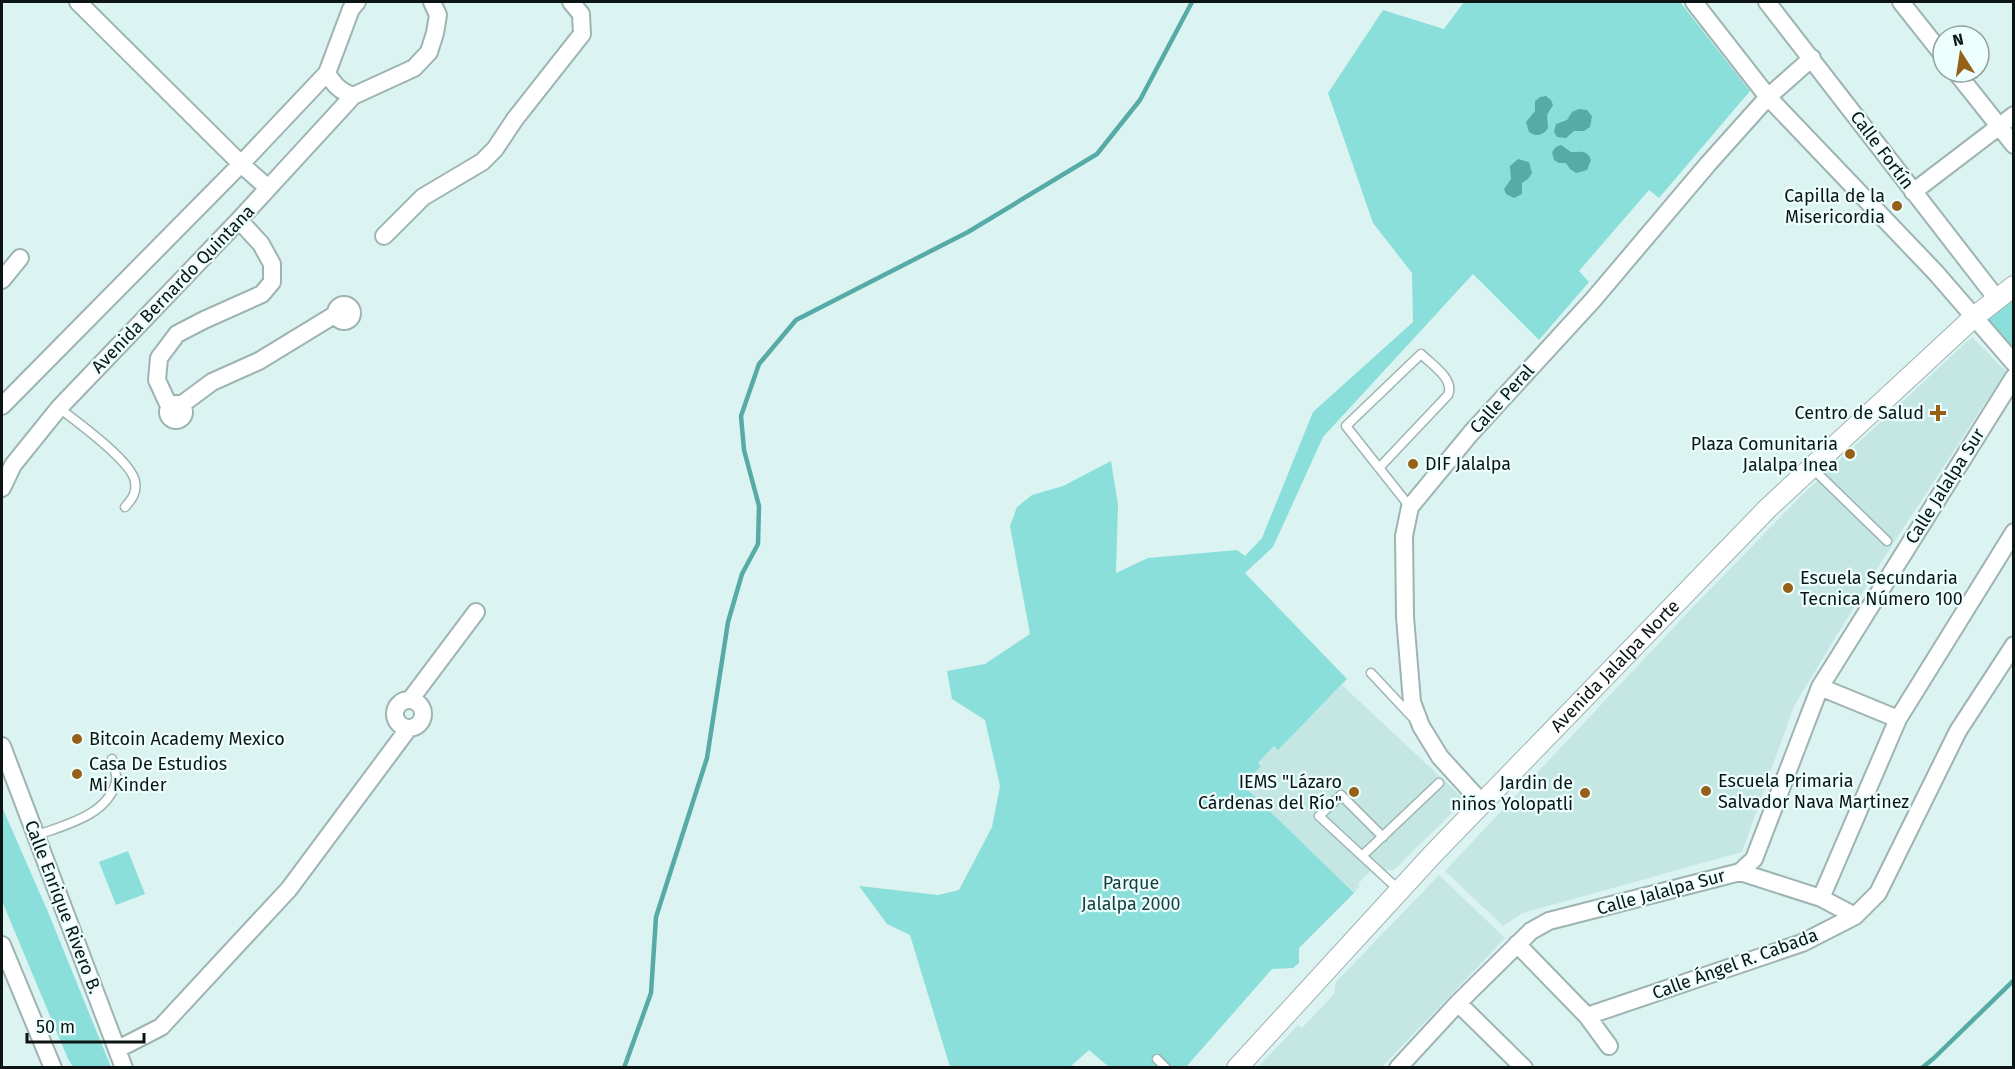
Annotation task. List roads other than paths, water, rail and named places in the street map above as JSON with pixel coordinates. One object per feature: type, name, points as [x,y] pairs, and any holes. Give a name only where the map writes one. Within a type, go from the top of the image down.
[{"type":"street","points":[[78,2],[240,164],[268,188]]},
{"type":"street","points":[[2,406],[327,73],[351,9],[357,2]]},
{"type":"street","name":"Avenida Bernardo Quintana","points":[[2,488],[13,465],[59,408],[239,220],[353,96],[414,68],[429,52],[438,15],[432,2]]},
{"type":"street","points":[[384,236],[423,197],[482,162],[495,149],[515,119],[582,34],[581,14],[571,2]]},
{"type":"street","points":[[1694,2],[1768,97],[1936,273],[2013,363]]},
{"type":"street","name":"Calle Fortín","points":[[1767,2],[1997,298]]},
{"type":"street","points":[[1901,2],[1931,41]]},
{"type":"street","name":"Calle Peral","points":[[1482,803],[1440,756],[1421,726],[1412,702],[1405,618],[1404,536],[1410,507],[1471,433],[1593,300],[1708,164],[1768,97],[1812,58]]},
{"type":"street","points":[[327,73],[342,92],[353,96]]},
{"type":"street","points":[[1965,84],[2013,145]]},
{"type":"street","points":[[1913,192],[2013,115]]},
{"type":"street","points":[[239,220],[261,244],[272,264],[272,282],[262,294],[177,334],[159,358],[157,380],[175,406],[212,382],[259,361],[336,314]]},
{"type":"street","points":[[2,280],[20,258]]},
{"type":"street","name":"Avenida Jalalpa Norte","points":[[1236,1068],[1399,890],[1707,569],[1811,467],[1974,317],[2013,286]]},
{"type":"street","name":"Calle Jalalpa Sur","points":[[1404,1066],[1458,1003],[1531,931],[1549,921],[1740,872],[1754,859],[1820,687],[2013,377]]},
{"type":"street","points":[[1821,898],[1898,719],[2013,531]]},
{"type":"street","points":[[118,1049],[161,1028],[290,889],[408,729],[403,728],[396,721],[395,711],[400,703],[410,700],[476,612]]},
{"type":"street","name":"Calle Ángel R. Cabada","points":[[1587,1016],[1802,942],[1855,916],[1878,893],[1958,731],[2013,645]]},
{"type":"street","points":[[1820,687],[1898,719]]},
{"type":"street","name":"Calle Enrique Rivero B.","points":[[2,746],[124,1068]]},
{"type":"street","points":[[1740,872],[1821,898],[1855,916]]},
{"type":"street","points":[[1517,944],[1587,1016],[1609,1046]]},
{"type":"street","points":[[2,945],[53,1068]]},
{"type":"street","points":[[1458,1003],[1524,1068]]},
{"type":"lane","points":[[1379,468],[1448,395],[1450,390],[1447,379],[1421,354],[1347,426],[1379,468],[1410,507]]},
{"type":"lane","points":[[59,408],[111,450],[128,467],[135,480],[134,496],[125,507]]},
{"type":"lane","points":[[1811,467],[1887,540]]},
{"type":"lane","points":[[1371,674],[1421,726]]},
{"type":"lane","points":[[35,836],[87,817],[108,800],[117,780],[112,759]]},
{"type":"lane","points":[[1362,856],[1438,783]]},
{"type":"lane","points":[[1383,837],[1341,795],[1319,816],[1399,890]]},
{"type":"lane","points":[[1156,1059],[1166,1068]]},
{"type":"waterway","points":[[624,1068],[651,993],[656,917],[707,758],[728,622],[742,574],[758,544],[759,506],[744,450],[741,416],[759,364],[796,320],[968,232],[1097,154],[1140,100],[1192,2]]},
{"type":"waterway","points":[[1922,1068],[2014,980]]},
{"type":"place","name":"Capilla de la Misericordia","points":[[1897,206]]},
{"type":"place","name":"Centro de Salud","points":[[1938,413]]},
{"type":"place","name":"Plaza Comunitaria Jalalpa Inea","points":[[1850,454]]},
{"type":"place","name":"DIF Jalalpa","points":[[1413,464]]},
{"type":"place","name":"Escuela Secundaria Tecnica Número 100","points":[[1788,588]]},
{"type":"place","name":"Bitcoin Academy Mexico","points":[[77,739]]},
{"type":"place","name":"Casa De Estudios Mi Kinder","points":[[77,774]]},
{"type":"place","name":"Escuela Primaria Salvador Nava Martinez","points":[[1706,791]]},
{"type":"place","name":"IEMS \"Lázaro Cárdenas del Río\"","points":[[1354,792]]},
{"type":"place","name":"Jardin de niños Yolopatli","points":[[1585,793]]},
{"type":"park label","name":"Parque Jalalpa 2000","points":[[1131,893]]}]
